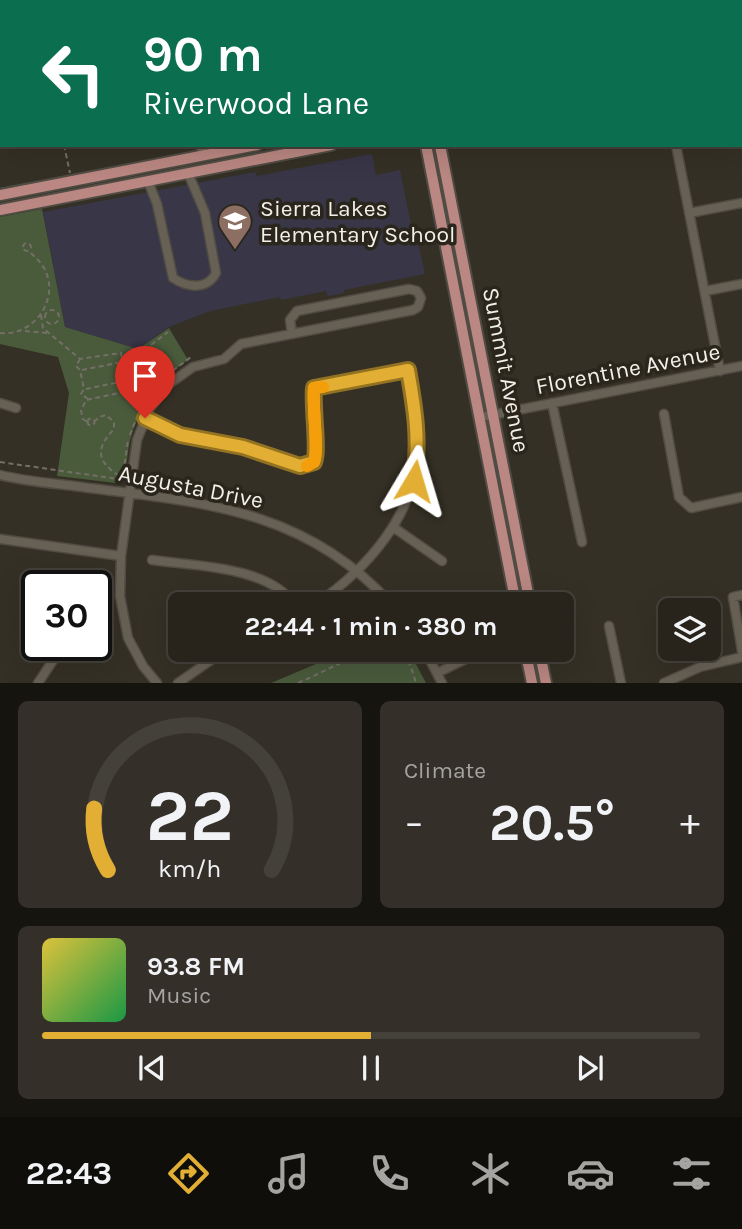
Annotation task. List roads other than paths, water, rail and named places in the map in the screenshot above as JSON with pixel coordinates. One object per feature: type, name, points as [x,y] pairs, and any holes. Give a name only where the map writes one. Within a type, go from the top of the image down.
[{"type":"main road","points":[[0,195],[202,150],[235,147]]},
{"type":"main road","points":[[0,210],[321,147]]},
{"type":"main road","name":"Summit Avenue","points":[[426,147],[514,592]]},
{"type":"main road","name":"Summit Avenue","points":[[440,147],[528,592]]},
{"type":"main road","points":[[528,662],[532,683]]},
{"type":"main road","points":[[542,662],[546,683]]},
{"type":"street","points":[[676,147],[720,370]]},
{"type":"street","points":[[148,181],[157,204],[173,278],[187,285],[206,285],[216,273],[205,213],[188,173]]},
{"type":"street","points":[[689,213],[742,203]]},
{"type":"street","points":[[705,291],[742,284]]},
{"type":"street","points":[[157,683],[135,652],[125,629],[119,586],[137,440],[158,395],[180,374],[204,362],[224,359],[241,344],[292,334],[413,310],[418,307],[421,298],[417,291],[409,289],[297,311],[290,320],[292,334]]},
{"type":"street","name":"Florentine Avenue","points":[[480,417],[742,366]]},
{"type":"street","points":[[145,418],[180,435],[243,447],[300,466],[314,462],[317,455],[312,409],[314,388],[408,370],[419,450],[414,481],[404,508],[383,543],[333,592]]},
{"type":"street","points":[[0,403],[16,408]]},
{"type":"street","points":[[552,404],[582,542]]},
{"type":"street","points":[[664,414],[679,497],[691,508],[742,497]]},
{"type":"street","name":"Augusta Drive","points":[[0,475],[204,504],[259,517],[307,538],[355,570],[378,592]]},
{"type":"street","points":[[393,527],[442,561]]},
{"type":"street","points":[[0,539],[121,556]]},
{"type":"street","points":[[152,560],[253,577],[284,592]]},
{"type":"street","points":[[738,596],[742,651]]},
{"type":"street","points":[[609,626],[621,683]]},
{"type":"street","points":[[664,683],[700,667],[742,657]]},
{"type":"street","points":[[38,683],[53,661]]},
{"type":"street","points":[[178,683],[208,662]]},
{"type":"street","points":[[432,662],[442,683]]},
{"type":"street","points":[[437,673],[459,662]]},
{"type":"place","name":"Sierra Lakes Elementary School","points":[[235,251]]}]
